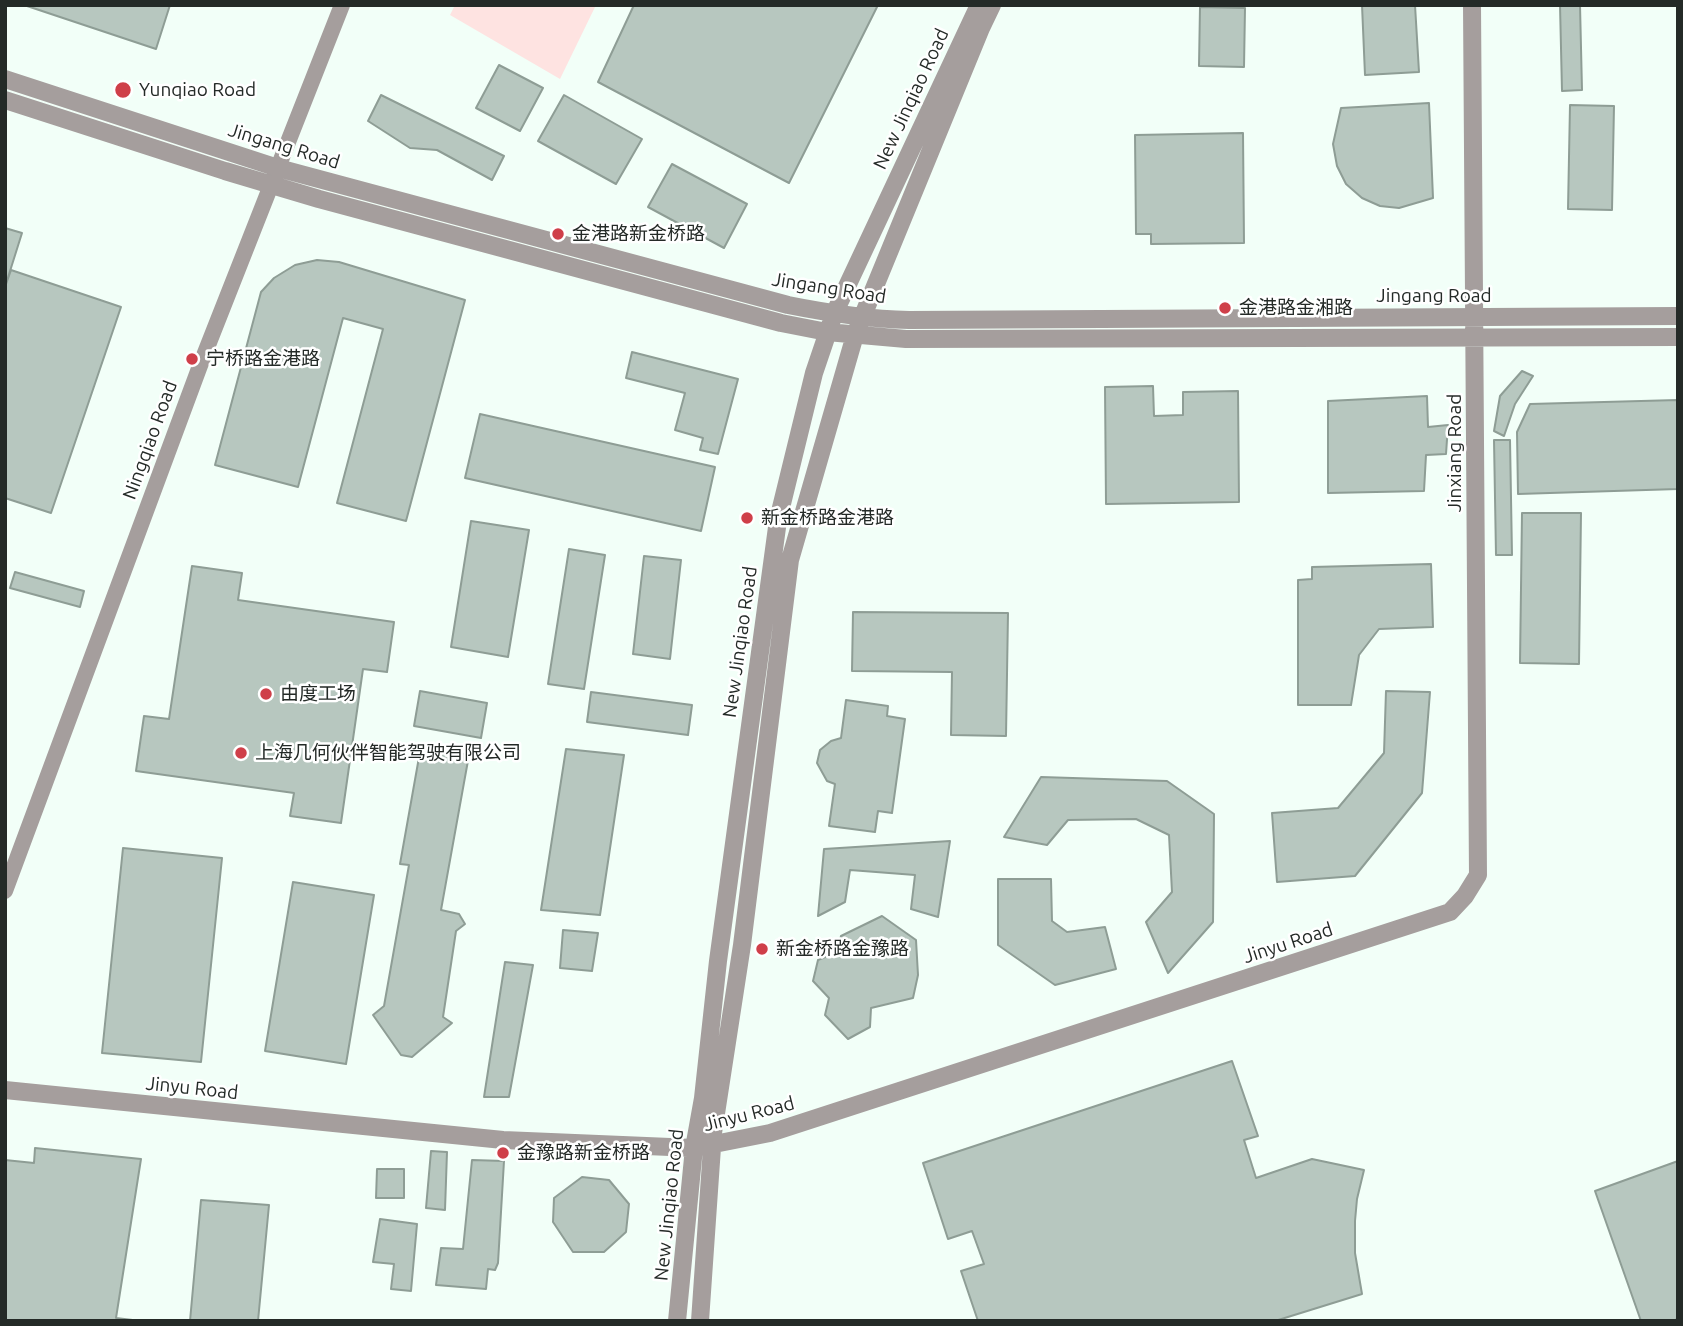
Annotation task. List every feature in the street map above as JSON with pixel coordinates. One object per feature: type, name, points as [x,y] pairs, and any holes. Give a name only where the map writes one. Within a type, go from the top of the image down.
[{"type":"street","name":"Ningqiao Road","points":[[5,891],[198,372],[342,5]]},
{"type":"street","name":"New Jinqiao Road","points":[[699,1321],[704,1098],[720,947],[778,520],[814,373],[834,314],[979,5]]},
{"type":"street","name":"New Jinqiao Road","points":[[677,1321],[703,1147],[742,945],[790,560],[861,317],[992,5]]},
{"type":"street","name":"Jinxiang Road","points":[[1465,896],[1478,875],[1472,5]]},
{"type":"street","name":"Jingang Road","points":[[5,79],[278,168],[775,302],[834,314],[895,320],[1678,316]]},
{"type":"street","name":"Jingang Road","points":[[5,100],[272,185],[781,323],[827,332],[906,339],[1678,337]]},
{"type":"street","name":"Jinyu Road","points":[[5,1090],[503,1140],[703,1147],[770,1133],[1450,912],[1465,896]]},
{"type":"shaded area","points":[[455,5],[596,5],[560,79],[450,15]]},
{"type":"building","points":[[24,5],[170,5],[156,49]]},
{"type":"building","points":[[634,5],[878,5],[789,183],[598,82]]},
{"type":"building","points":[[1362,5],[1415,5],[1419,72],[1365,75]]},
{"type":"building","points":[[1560,5],[1580,5],[1582,90],[1562,91]]},
{"type":"building","points":[[1200,7],[1245,8],[1244,67],[1199,66]]},
{"type":"building","points":[[499,65],[543,88],[520,131],[476,108]]},
{"type":"building","points":[[381,95],[504,156],[492,180],[437,150],[410,148],[368,121]]},
{"type":"building","points":[[564,95],[642,139],[616,184],[538,141]]},
{"type":"building","points":[[1429,103],[1433,198],[1399,208],[1380,206],[1362,198],[1346,184],[1337,166],[1333,144],[1341,108]]},
{"type":"building","points":[[1570,105],[1614,106],[1612,210],[1568,209]]},
{"type":"building","points":[[1243,133],[1244,243],[1151,244],[1151,234],[1136,234],[1135,135]]},
{"type":"building","points":[[672,164],[747,204],[724,248],[648,207]]},
{"type":"building","points":[[5,228],[22,233],[5,287]]},
{"type":"building","points":[[317,260],[339,262],[465,300],[406,521],[337,503],[383,329],[343,318],[298,487],[215,465],[261,292],[274,278],[295,265]]},
{"type":"building","points":[[11,270],[121,307],[51,513],[5,498],[5,287]]},
{"type":"building","points":[[632,352],[738,379],[718,454],[700,450],[703,438],[675,430],[685,393],[626,378]]},
{"type":"building","points":[[1522,371],[1533,376],[1515,404],[1504,436],[1494,431],[1500,396]]},
{"type":"building","points":[[1153,386],[1154,416],[1183,415],[1183,392],[1238,391],[1239,502],[1106,504],[1105,387]]},
{"type":"building","points":[[1427,396],[1428,427],[1448,425],[1446,454],[1426,455],[1424,491],[1328,493],[1328,401]]},
{"type":"building","points":[[1678,400],[1678,489],[1518,494],[1517,432],[1530,404]]},
{"type":"building","points":[[480,414],[715,467],[701,531],[465,478]]},
{"type":"building","points":[[1494,440],[1510,440],[1512,555],[1496,555]]},
{"type":"building","points":[[1522,513],[1581,513],[1579,664],[1520,663]]},
{"type":"building","points":[[471,521],[529,530],[508,657],[451,647]]},
{"type":"building","points":[[569,549],[605,555],[584,689],[548,684]]},
{"type":"building","points":[[644,556],[681,560],[670,659],[633,654]]},
{"type":"building","points":[[1431,564],[1433,627],[1379,629],[1359,655],[1351,705],[1298,705],[1298,580],[1312,579],[1312,567]]},
{"type":"building","name":"由度工场","points":[[192,566],[242,573],[238,600],[394,622],[387,672],[363,669],[341,823],[290,816],[294,793],[136,771],[144,716],[169,719]]},
{"type":"building","points":[[15,572],[84,591],[80,607],[10,588]]},
{"type":"building","points":[[853,612],[1008,613],[1006,736],[951,735],[952,672],[852,671]]},
{"type":"building","points":[[420,691],[487,703],[481,738],[414,726]]},
{"type":"building","points":[[1386,691],[1430,692],[1422,793],[1355,876],[1277,882],[1272,813],[1338,808],[1384,753]]},
{"type":"building","points":[[591,692],[692,705],[688,735],[587,722]]},
{"type":"building","points":[[846,700],[888,706],[887,716],[905,719],[892,813],[878,811],[875,832],[829,826],[835,784],[827,781],[817,763],[820,750],[831,741],[841,738]]},
{"type":"building","points":[[421,746],[469,755],[441,910],[459,914],[465,924],[456,931],[443,1017],[452,1023],[412,1057],[401,1055],[373,1015],[384,1006],[409,865],[400,864]]},
{"type":"building","points":[[566,749],[624,755],[600,915],[541,910]]},
{"type":"building","points":[[1041,777],[1167,781],[1214,814],[1213,922],[1168,973],[1146,922],[1172,892],[1169,835],[1136,819],[1068,820],[1047,845],[1004,837]]},
{"type":"building","points":[[950,841],[938,917],[911,909],[915,875],[850,870],[845,902],[818,916],[824,849]]},
{"type":"building","points":[[123,848],[222,858],[201,1062],[102,1053]]},
{"type":"building","points":[[998,879],[1051,879],[1052,921],[1067,932],[1105,927],[1116,969],[1055,985],[998,945]]},
{"type":"building","points":[[293,882],[374,895],[346,1064],[265,1051]]},
{"type":"building","points":[[882,916],[916,940],[918,975],[913,998],[871,1008],[870,1027],[848,1039],[825,1015],[829,998],[813,981],[818,960],[837,952],[841,936]]},
{"type":"building","points":[[563,930],[598,933],[592,971],[560,968]]},
{"type":"building","points":[[505,962],[533,965],[509,1097],[484,1097]]},
{"type":"building","points":[[1232,1061],[1258,1136],[1244,1140],[1256,1178],[1312,1159],[1364,1170],[1355,1221],[1355,1253],[1362,1294],[1275,1321],[978,1321],[961,1271],[984,1264],[972,1231],[948,1239],[923,1163]]},
{"type":"building","points":[[35,1148],[141,1159],[116,1318],[141,1321],[5,1321],[5,1160],[34,1163]]},
{"type":"building","points":[[431,1151],[447,1152],[445,1210],[426,1208]]},
{"type":"building","points":[[472,1160],[504,1161],[498,1263],[495,1270],[488,1269],[486,1289],[436,1285],[441,1248],[463,1249]]},
{"type":"building","points":[[1678,1161],[1678,1319],[1641,1321],[1595,1191]]},
{"type":"building","points":[[377,1169],[404,1169],[404,1198],[376,1198]]},
{"type":"building","points":[[582,1177],[609,1180],[629,1204],[626,1232],[604,1252],[573,1252],[553,1222],[554,1198]]},
{"type":"building","points":[[201,1200],[269,1205],[258,1321],[190,1321]]},
{"type":"building","points":[[380,1219],[417,1224],[411,1291],[391,1289],[394,1264],[373,1262]]},
{"type":"place","name":"Yunqiao Road","points":[[123,90]]},
{"type":"place","name":"金港路新金桥路","points":[[558,234]]},
{"type":"place","name":"金港路金湘路","points":[[1225,308]]},
{"type":"place","name":"宁桥路金港路","points":[[192,359]]},
{"type":"place","name":"新金桥路金港路","points":[[747,518]]},
{"type":"place","name":"由度工场","points":[[266,694]]},
{"type":"place","name":"上海几何伙伴智能驾驶有限公司","points":[[241,753]]},
{"type":"place","name":"新金桥路金豫路","points":[[762,949]]},
{"type":"place","name":"金豫路新金桥路","points":[[503,1153]]}]
